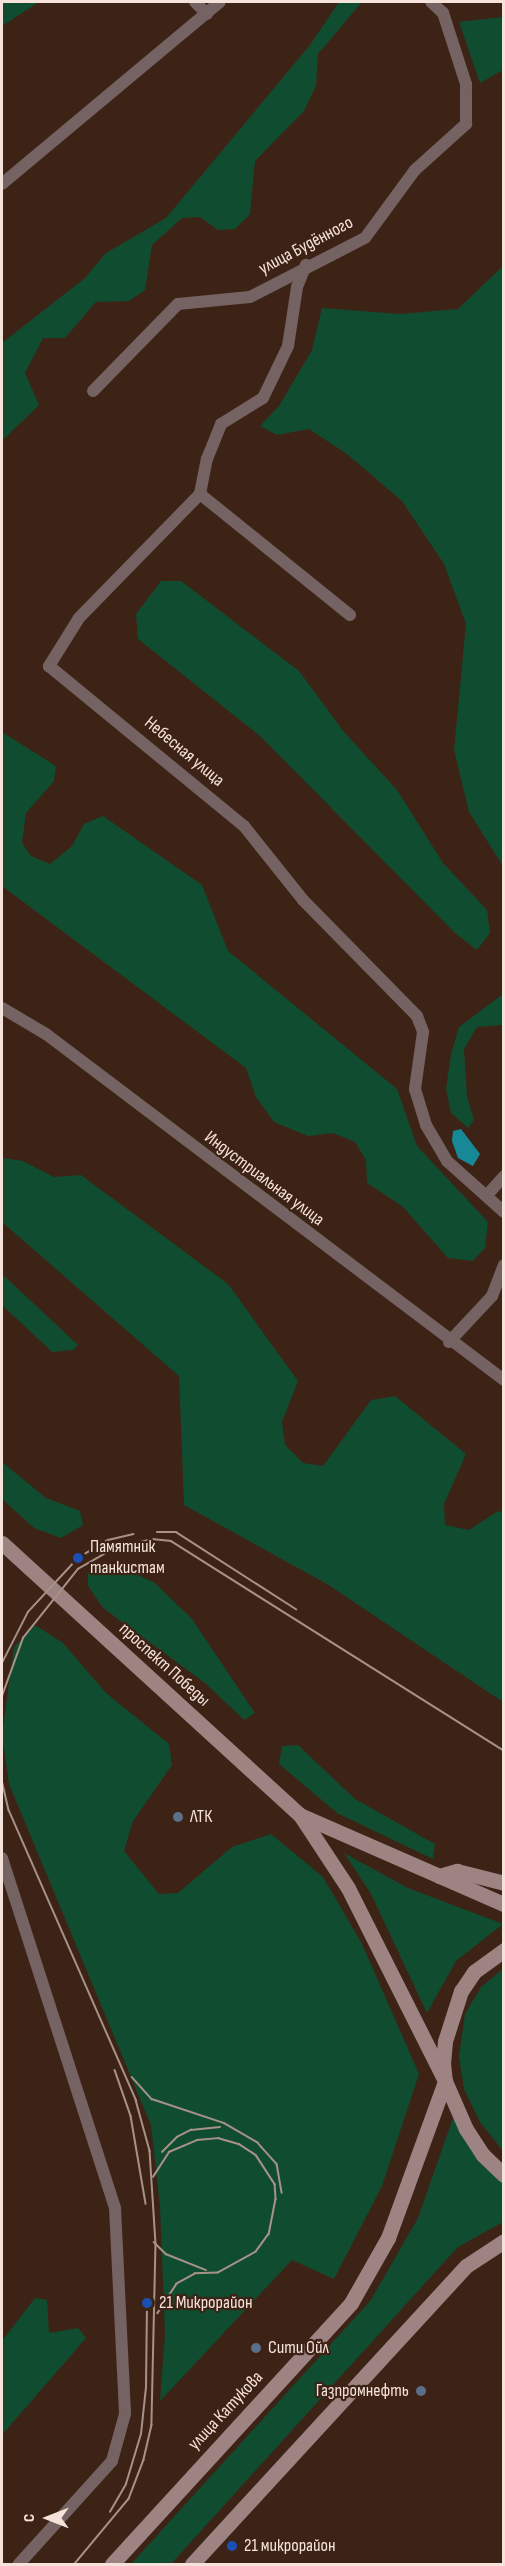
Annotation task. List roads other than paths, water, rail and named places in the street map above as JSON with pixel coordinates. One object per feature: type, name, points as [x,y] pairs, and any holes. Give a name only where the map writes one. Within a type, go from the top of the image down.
[{"type":"main road","name":"проспект Победы","points":[[2,1543],[300,1815]]},
{"type":"main road","points":[[300,1815],[504,1904]]},
{"type":"main road","points":[[300,1815],[348,1888],[445,2081],[466,2129],[483,2155],[504,2175]]},
{"type":"main road","points":[[439,1876],[457,1871],[504,1883]]},
{"type":"main road","points":[[445,2081],[445,2041],[461,1991],[474,1972],[504,1950]]},
{"type":"main road","name":"улица Катукова","points":[[112,2565],[351,2303],[388,2238],[445,2081]]},
{"type":"main road","points":[[192,2565],[466,2266],[504,2241]]},
{"type":"street","points":[[195,2],[207,14]]},
{"type":"street","points":[[2,184],[220,2]]},
{"type":"street","name":"улица Будённого","points":[[93,391],[178,304],[250,297],[306,265],[364,238],[416,170],[466,124],[466,84],[443,14],[431,2]]},
{"type":"street","points":[[306,265],[297,287],[288,346],[263,398],[221,424],[207,459],[200,494],[350,615]]},
{"type":"street","name":"Небесная улица","points":[[200,494],[79,618],[49,666],[244,826],[303,900],[417,1016],[423,1032],[416,1089],[426,1125],[447,1161],[488,1194],[504,1212]]},
{"type":"street","name":"Индустриальная улица","points":[[2,1008],[46,1034],[449,1342],[504,1380]]},
{"type":"street","points":[[488,1194],[504,1176]]},
{"type":"street","points":[[449,1342],[492,1296],[504,1265]]},
{"type":"street","points":[[2,1858],[115,2208],[125,2414],[112,2461],[20,2565]]},
{"type":"water","points":[[461,1129],[480,1154],[473,1166],[458,1158],[452,1141],[453,1131]]},
{"type":"tram line","points":[[157,1532],[176,1532],[296,1609]]},
{"type":"tram line","points":[[2,1663],[28,1612],[78,1558],[108,1540],[133,1534]]},
{"type":"tram line","points":[[2,1696],[23,1638],[78,1569],[113,1549],[152,1539],[171,1541],[504,1751]]},
{"type":"tram line","points":[[2,1780],[9,1810],[136,2100],[150,2151],[156,2244],[152,2425],[144,2460],[129,2499],[75,2564]]},
{"type":"tram line","points":[[115,2070],[131,2116],[146,2204]]},
{"type":"tram line","points":[[132,2077],[152,2099],[224,2123],[258,2143],[277,2164],[282,2193]]},
{"type":"tram line","points":[[162,2152],[177,2137],[191,2130],[220,2127]]},
{"type":"tram line","points":[[153,2177],[169,2152],[197,2140],[218,2138],[239,2144],[256,2155],[275,2184],[276,2199],[269,2234],[256,2252],[218,2273],[195,2274],[177,2284],[158,2313]]},
{"type":"tram line","points":[[154,2242],[166,2254],[206,2270]]},
{"type":"tram line","points":[[110,2512],[126,2484],[141,2434],[146,2387],[147,2300]]},
{"type":"place","name":"Памятник танкистам","points":[[78,1558]]},
{"type":"place","name":"ЛТК","points":[[178,1817]]},
{"type":"place","name":"21 Микрорайон","points":[[147,2303]]},
{"type":"place","name":"Сити Ойл","points":[[256,2348]]},
{"type":"place","name":"Газпромнефть","points":[[421,2391]]},
{"type":"place","name":"21 микрорайон","points":[[232,2546]]}]
